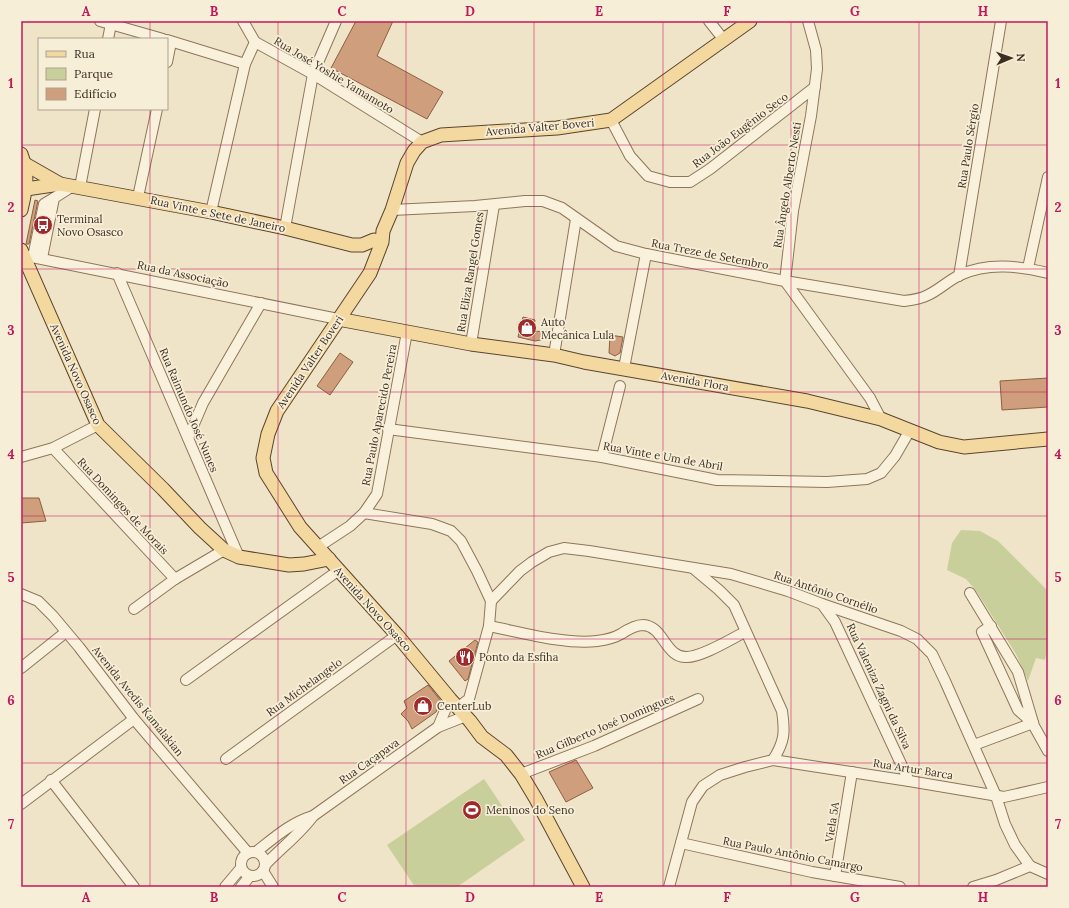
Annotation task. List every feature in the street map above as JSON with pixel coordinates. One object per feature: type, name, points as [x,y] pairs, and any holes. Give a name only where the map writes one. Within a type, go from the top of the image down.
[{"type":"main road","name":"Avenida Valter Boveri","points":[[358,290],[361,273],[366,259],[392,210],[407,163],[414,151],[422,142],[430,138],[446,134],[558,128],[611,120],[750,21]]},
{"type":"main road","name":"Rua Vinte e Sete de Janeiro","points":[[22,160],[71,186]]},
{"type":"main road","points":[[21,210],[26,189],[22,160]]},
{"type":"main road","name":"Rua Vinte e Sete de Janeiro","points":[[26,189],[71,186],[138,197],[285,228],[352,245],[362,245],[378,236]]},
{"type":"main road","name":"Avenida Valter Boveri","points":[[329,559],[300,527],[266,472],[263,458],[268,434],[277,411],[370,273],[382,242],[378,236]]},
{"type":"main road","points":[[352,245],[366,259],[370,273]]},
{"type":"main road","name":"Avenida Novo Osasco","points":[[29,255],[98,425],[200,528],[224,550],[239,557],[289,564],[304,564],[329,559],[397,635],[482,737],[506,755],[521,774],[583,887]]},
{"type":"main road","name":"Avenida Flora","points":[[338,319],[471,344],[554,355],[807,401],[881,420],[939,442],[964,447],[1048,439]]},
{"type":"street","points":[[100,21],[160,38]]},
{"type":"street","points":[[211,212],[245,64],[255,42],[243,21]]},
{"type":"street","points":[[285,228],[313,74],[336,21]]},
{"type":"street","points":[[709,21],[724,40]]},
{"type":"street","name":"Rua Ângelo Alberto Nesti","points":[[785,281],[793,212],[811,116],[817,69],[816,50],[808,21]]},
{"type":"street","name":"Rua Paulo Sérgio","points":[[959,276],[1001,21]]},
{"type":"street","points":[[108,38],[111,24]]},
{"type":"street","points":[[168,40],[245,64]]},
{"type":"street","name":"Rua José Yoshie Yamamoto","points":[[255,42],[313,74],[422,142]]},
{"type":"street","name":"Rua João Eugênio Seco","points":[[611,120],[630,156],[648,176],[670,182],[690,182],[710,169],[815,87]]},
{"type":"street","points":[[29,255],[44,204],[71,186],[95,110]]},
{"type":"street","points":[[138,197],[157,110]]},
{"type":"street","points":[[1028,268],[1048,178]]},
{"type":"street","name":"Rua Treze de Setembro","points":[[392,210],[543,201],[562,208],[616,246],[646,254],[785,281],[904,301],[917,300],[929,295],[959,276],[976,269],[990,267],[1028,268],[1048,273]]},
{"type":"street","name":"Rua Eliza Rangel Gomes","points":[[471,344],[494,205]]},
{"type":"street","points":[[554,355],[576,219]]},
{"type":"street","points":[[624,368],[646,254]]},
{"type":"street","name":"Rua da Associação","points":[[29,255],[338,319]]},
{"type":"street","name":"Rua Raimundo José Nunes","points":[[117,273],[239,557]]},
{"type":"street","points":[[785,281],[870,398],[881,420]]},
{"type":"street","points":[[188,438],[203,403],[261,303]]},
{"type":"street","name":"Rua Paulo Aparecido Pereira","points":[[318,547],[350,526],[364,513],[377,494],[407,332]]},
{"type":"street","points":[[602,457],[620,386]]},
{"type":"street","points":[[22,454],[54,448],[98,425]]},
{"type":"street","name":"Rua Vinte e Um de Abril","points":[[388,429],[602,457],[717,480],[827,482],[867,479],[882,473],[895,456],[910,430]]},
{"type":"street","name":"Rua Domingos de Morais","points":[[54,448],[175,579]]},
{"type":"street","points":[[364,513],[432,524],[451,531],[461,541],[491,600],[489,626],[469,699],[438,727]]},
{"type":"street","name":"Rua Antônio Cornélio","points":[[491,600],[520,571],[532,562],[549,552],[564,548],[731,574],[788,591],[901,631],[917,639],[932,654],[996,796],[1005,824],[1015,845],[1030,866]]},
{"type":"street","points":[[134,609],[175,579],[224,550]]},
{"type":"street","points":[[669,887],[692,802],[703,786],[720,775],[773,760],[781,747],[784,726],[782,711],[734,605],[693,568]]},
{"type":"street","points":[[186,680],[339,570]]},
{"type":"street","points":[[970,593],[1018,672],[1033,723],[1048,751]]},
{"type":"street","name":"Avenida Avedis Kamalakian","points":[[21,594],[38,601],[66,632],[134,719],[249,854],[263,857],[259,872]]},
{"type":"street","name":"Rua Valeniza Zagni da Silva","points":[[822,604],[838,628],[910,781]]},
{"type":"street","points":[[489,626],[564,640],[591,642],[602,641],[641,625],[648,626],[656,630],[672,652],[679,656],[688,658],[745,632]]},
{"type":"street","points":[[991,626],[982,632],[1018,710],[1033,723]]},
{"type":"street","points":[[21,668],[66,632]]},
{"type":"street","name":"Rua Michelangelo","points":[[226,759],[397,635]]},
{"type":"street","name":"Rua Gilberto José Domingues","points":[[521,774],[594,746],[698,700]]},
{"type":"street","name":"Rua Caçapava","points":[[249,854],[299,820],[313,816],[438,727],[458,708]]},
{"type":"street","points":[[21,804],[134,719]]},
{"type":"street","points":[[974,745],[1033,723]]},
{"type":"street","name":"Rua Artur Barca","points":[[773,760],[1004,797],[1048,787]]},
{"type":"street","name":"Viela 5A","points":[[835,876],[852,772]]},
{"type":"street","points":[[51,780],[134,887]]},
{"type":"street","name":"Rua Caçapava","points":[[241,887],[259,872],[281,848],[306,826],[313,816]]},
{"type":"street","points":[[273,839],[281,848]]},
{"type":"street","name":"Rua Paulo Antônio Camargo","points":[[681,843],[758,861],[900,887]]},
{"type":"street","points":[[225,887],[241,868],[241,862],[249,854]]},
{"type":"street","points":[[973,887],[996,880],[1030,866],[1048,874]]},
{"type":"street","points":[[241,868],[243,872],[259,872],[272,886]]},
{"type":"green space","points":[[961,530],[980,531],[998,541],[1048,591],[1048,648],[1045,660],[1036,658],[1028,681],[1016,654],[977,592],[966,579],[947,570],[952,543]]},
{"type":"green space","name":"Meninos do Seno","points":[[484,779],[525,840],[457,887],[415,887],[387,845]]},
{"type":"building","points":[[356,21],[393,21],[377,56],[443,92],[427,119],[331,68]]},
{"type":"building","points":[[35,200],[38,201],[29,244],[26,244]]},
{"type":"building","name":"Auto Mecânica Lula","points":[[523,317],[535,320],[533,331],[549,332],[547,339],[535,341],[518,337]]},
{"type":"building","points":[[610,335],[623,337],[620,353],[615,356],[609,353]]},
{"type":"building","points":[[340,353],[353,362],[330,395],[317,386]]},
{"type":"building","points":[[1048,378],[1048,407],[1002,410],[1000,381]]},
{"type":"building","points":[[21,498],[39,498],[46,521],[21,523]]},
{"type":"building","name":"Ponto da Esfiha","points":[[475,640],[478,642],[468,679],[465,681],[449,661]]},
{"type":"building","name":"CenterLub","points":[[428,685],[441,701],[436,712],[412,729],[408,721],[401,714],[407,708],[404,701]]},
{"type":"building","points":[[576,760],[593,788],[566,802],[549,772]]},
{"type":"place","name":"Terminal Novo Osasco","points":[[43,225]]},
{"type":"place","name":"Auto Mecânica Lula","points":[[527,328]]},
{"type":"place","name":"Ponto da Esfiha","points":[[465,657]]},
{"type":"place","name":"CenterLub","points":[[423,706]]},
{"type":"place","name":"Meninos do Seno","points":[[472,810]]}]
